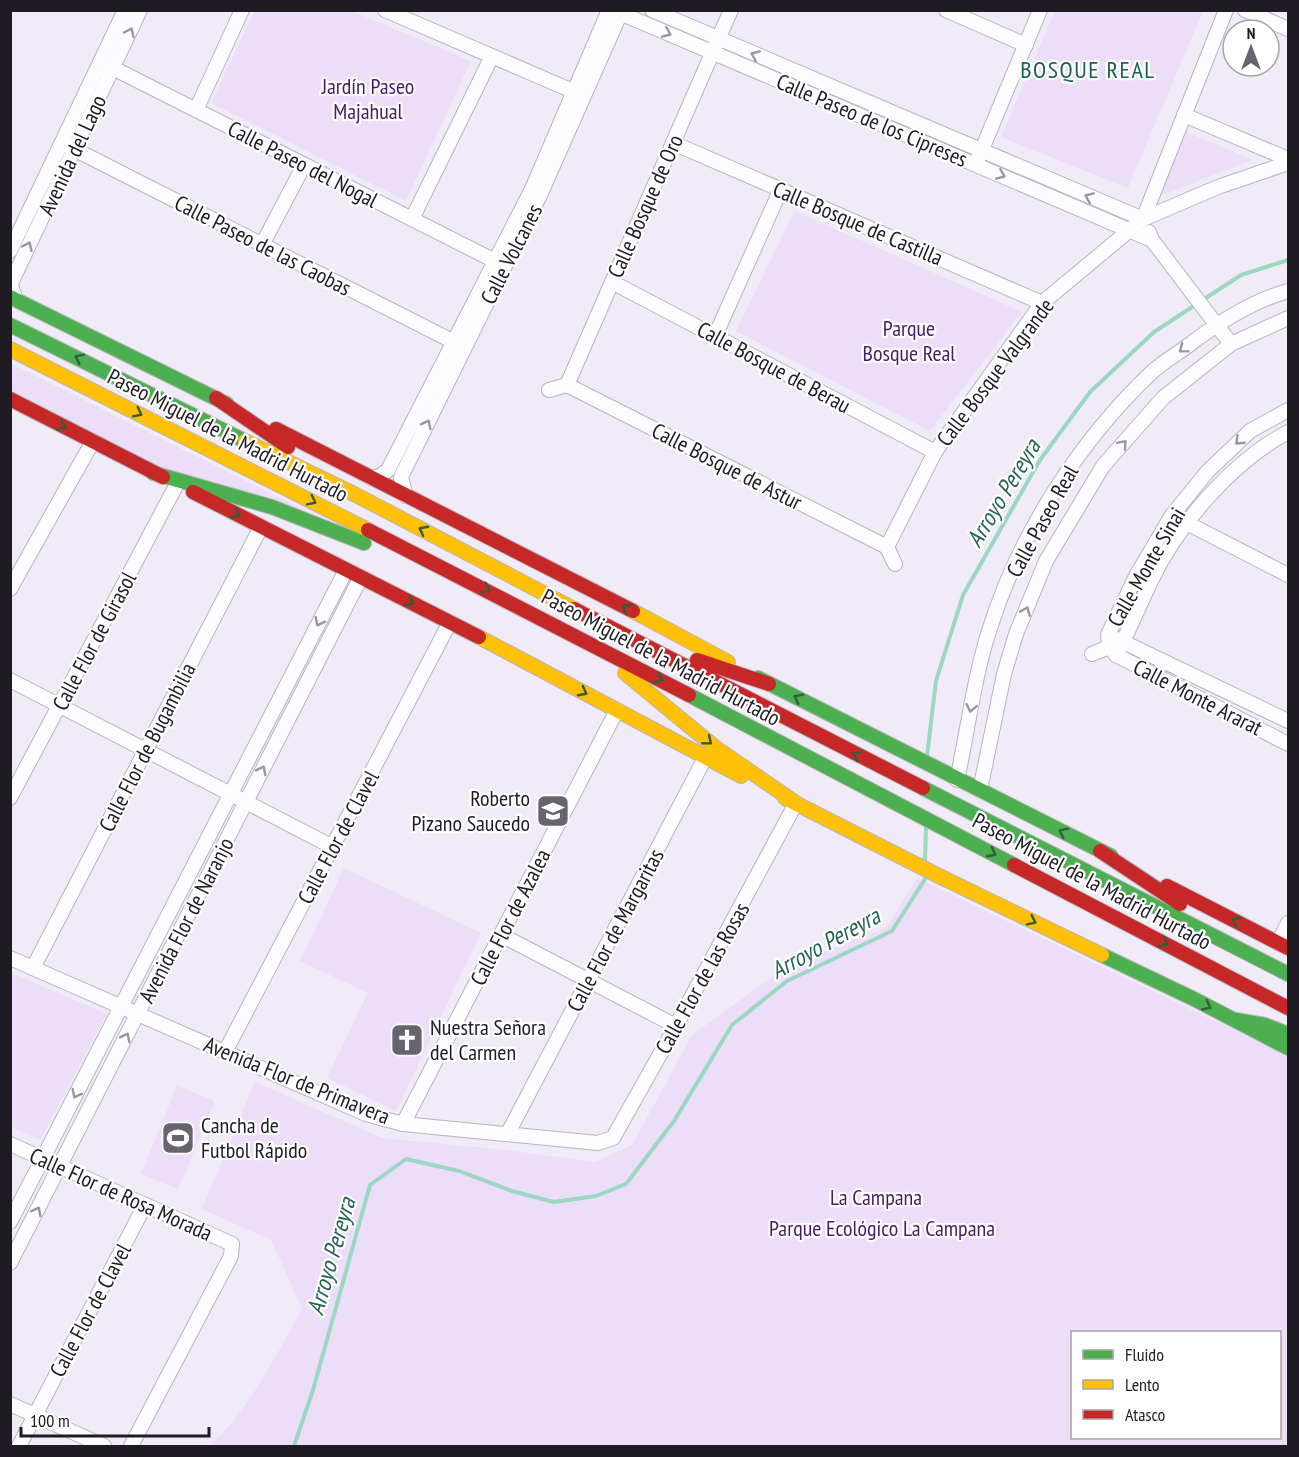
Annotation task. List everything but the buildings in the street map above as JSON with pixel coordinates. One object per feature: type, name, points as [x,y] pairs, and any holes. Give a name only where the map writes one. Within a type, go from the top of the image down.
[{"type":"main road","points":[[13,299],[216,398],[617,603],[769,684],[1283,945]]},
{"type":"main road","name":"Paseo Miguel de la Madrid Hurtado","points":[[10,325],[356,495],[909,782],[1287,973]]},
{"type":"main road","name":"Paseo Miguel de la Madrid Hurtado","points":[[10,349],[581,638],[1288,1008]]},
{"type":"main road","points":[[216,398],[356,495]]},
{"type":"main road","points":[[10,399],[450,622],[705,758],[916,865],[1236,1020],[1288,1048]]},
{"type":"main road","points":[[153,473],[272,507],[376,548],[412,551]]},
{"type":"main road","points":[[617,632],[769,684]]},
{"type":"main road","points":[[581,638],[716,748],[796,803]]},
{"type":"main road","points":[[1100,851],[1287,973]]},
{"type":"main road","points":[[1236,1020],[1265,1025],[1288,1034]]},
{"type":"street","name":"Avenida del Lago","points":[[107,65],[125,10]]},
{"type":"street","name":"Avenida del Lago","points":[[13,299],[11,286],[13,279],[47,190],[107,65],[140,10]]},
{"type":"street","points":[[196,110],[242,10]]},
{"type":"street","points":[[385,10],[579,94]]},
{"type":"street","name":"Calle Paseo de los Cipreses","points":[[652,10],[1143,219]]},
{"type":"street","name":"Calle Bosque de Oro","points":[[567,385],[731,10]]},
{"type":"street","points":[[946,10],[1026,45]]},
{"type":"street","points":[[976,164],[1040,10]]},
{"type":"street","points":[[1226,10],[1143,219],[1152,240],[1231,344]]},
{"type":"street","points":[[1245,10],[1288,29]]},
{"type":"street","name":"Calle Paseo de los Cipreses","points":[[616,11],[1152,240]]},
{"type":"street","name":"Calle Volcanes","points":[[406,496],[401,477],[435,394],[500,264],[532,189],[579,94],[616,11]]},
{"type":"street","points":[[412,219],[492,56]]},
{"type":"street","name":"Calle Paseo del Nogal","points":[[107,65],[500,264]]},
{"type":"street","points":[[1185,115],[1288,161]]},
{"type":"street","name":"Calle Bosque de Castilla","points":[[673,142],[1042,303]]},
{"type":"street","name":"Calle Paseo de las Caobas","points":[[68,146],[459,345]]},
{"type":"street","name":"Calle Bosque Valgrande","points":[[886,547],[935,452],[1042,303],[1143,219],[1218,187],[1288,161]]},
{"type":"street","points":[[262,245],[304,165]]},
{"type":"street","points":[[715,336],[781,189]]},
{"type":"street","name":"Avenida del Lago","points":[[10,251],[47,190]]},
{"type":"street","name":"Calle Bosque de Berau","points":[[612,282],[935,452]]},
{"type":"street","name":"Calle Paseo Real","points":[[957,780],[979,668],[991,626],[1018,558],[1059,482],[1105,421],[1153,371],[1214,322],[1288,291]]},
{"type":"street","name":"Calle Paseo Real","points":[[980,790],[1004,674],[1016,634],[1046,561],[1103,466],[1163,398],[1231,344],[1288,318]]},
{"type":"street","points":[[549,390],[567,385]]},
{"type":"street","name":"Calle Bosque de Astur","points":[[567,385],[886,547]]},
{"type":"street","name":"Calle Volcanes","points":[[371,478],[380,476],[388,470],[435,394]]},
{"type":"street","name":"Calle Monte Sinai","points":[[1111,646],[1136,576],[1172,515],[1208,471],[1250,431],[1288,410]]},
{"type":"street","name":"Calle Monte Sinai","points":[[1092,654],[1123,642],[1152,579],[1187,523],[1229,474],[1275,439],[1288,432]]},
{"type":"street","points":[[10,589],[93,441]]},
{"type":"street","name":"Calle Flor de Girasol","points":[[10,798],[177,484]]},
{"type":"street","points":[[1172,515],[1288,574]]},
{"type":"street","name":"Calle Flor de Bugambilia","points":[[33,968],[261,527]]},
{"type":"street","points":[[886,547],[895,564]]},
{"type":"street","name":"Avenida Flor de Naranjo","points":[[10,1222],[346,570]]},
{"type":"street","name":"Avenida Flor de Naranjo","points":[[10,1263],[361,577]]},
{"type":"street","name":"Calle Flor de Clavel","points":[[225,1052],[450,622]]},
{"type":"street","points":[[991,626],[1016,634]]},
{"type":"street","name":"Calle Monte Ararat","points":[[1123,642],[1288,722]]},
{"type":"street","name":"Calle Monte Ararat","points":[[1111,646],[1288,744]]},
{"type":"street","points":[[979,668],[1004,674]]},
{"type":"street","points":[[10,680],[333,847]]},
{"type":"street","name":"Calle Flor de Azalea","points":[[403,1124],[617,710]]},
{"type":"street","name":"Calle Flor de Margaritas","points":[[508,1133],[705,758]]},
{"type":"street","name":"Calle Flor de las Rosas","points":[[598,1143],[613,1137],[676,1026],[796,803]]},
{"type":"street","points":[[1283,945],[1288,923]]},
{"type":"street","points":[[501,934],[676,1026]]},
{"type":"street","name":"Avenida Flor de Primavera","points":[[10,958],[366,1114],[403,1124],[598,1143]]},
{"type":"street","name":"Calle Flor de Rosa Morada","points":[[10,1144],[232,1244],[231,1256],[131,1446]]},
{"type":"street","name":"Calle Flor de Clavel","points":[[19,1446],[145,1205]]},
{"type":"street","points":[[10,1404],[104,1446]]},
{"type":"green space","name":"Jardín Paseo Majahual","points":[[254,11],[352,11],[471,61],[406,201],[211,103]]},
{"type":"green space","points":[[1055,11],[1203,11],[1128,188],[1001,137]]},
{"type":"green space","points":[[1184,131],[1252,160],[1157,197]]},
{"type":"green space","name":"Parque Bosque Real","points":[[795,211],[1022,312],[930,431],[736,331]]},
{"type":"green space","points":[[10,363],[328,522],[163,470],[11,390]]},
{"type":"green space","points":[[344,868],[481,933],[396,1111],[327,1078],[368,993],[300,961]]},
{"type":"green space","name":"Parque Ecológico La Campana","points":[[917,878],[1288,1056],[1288,1446],[210,1446],[250,1398],[302,1308],[271,1240],[202,1209],[255,1082],[382,1138],[506,1150],[595,1162],[632,1145],[692,1035],[790,964],[886,928]]},
{"type":"green space","points":[[11,973],[107,1014],[40,1140],[11,1127]]},
{"type":"green space","name":"Cancha de Futbol Rápido","points":[[177,1086],[215,1101],[178,1189],[141,1174]]},
{"type":"waterway","name":"Arroyo Pereyra","points":[[927,756],[936,681],[963,595],[1040,460],[1090,392],[1154,332],[1241,275],[1288,260]]},
{"type":"waterway","name":"Arroyo Pereyra","points":[[925,861],[926,827]]},
{"type":"waterway","name":"Arroyo Pereyra","points":[[294,1446],[313,1390],[370,1185],[406,1159],[459,1171],[512,1191],[554,1202],[596,1196],[626,1184],[674,1121],[732,1025],[787,981],[892,931],[925,879],[925,875]]},
{"type":"traffic: fast","points":[[10,297],[227,404]]},
{"type":"traffic: fast","points":[[10,325],[245,441]]},
{"type":"traffic: fast","points":[[153,473],[272,507],[364,543]]},
{"type":"traffic: fast","points":[[758,678],[1111,856]]},
{"type":"traffic: fast","points":[[689,695],[1014,865]]},
{"type":"traffic: fast","points":[[923,788],[1288,974]]},
{"type":"traffic: fast","points":[[1102,955],[1288,1048]]},
{"type":"traffic: fast","points":[[1236,1020],[1265,1025],[1288,1034]]},
{"type":"traffic: slow","points":[[10,349],[368,530]]},
{"type":"traffic: slow","points":[[245,441],[356,495],[574,609]]},
{"type":"traffic: slow","points":[[633,611],[728,662]]},
{"type":"traffic: slow","points":[[479,637],[741,776]]},
{"type":"traffic: slow","points":[[625,673],[716,748],[796,803]]},
{"type":"traffic: slow","points":[[785,798],[1102,955]]},
{"type":"traffic: jam","points":[[216,398],[288,447]]},
{"type":"traffic: jam","points":[[10,399],[163,477]]},
{"type":"traffic: jam","points":[[276,429],[633,611]]},
{"type":"traffic: jam","points":[[193,492],[479,637]]},
{"type":"traffic: jam","points":[[368,530],[689,695]]},
{"type":"traffic: jam","points":[[574,609],[923,788]]},
{"type":"traffic: jam","points":[[697,660],[769,684]]},
{"type":"traffic: jam","points":[[1100,851],[1180,904]]},
{"type":"traffic: jam","points":[[1014,865],[1288,1008]]},
{"type":"traffic: jam","points":[[1167,886],[1288,948]]},
{"type":"place","name":"Roberto Pizano Saucedo","points":[[553,811]]},
{"type":"place","name":"Nuestra Señora del Carmen","points":[[407,1040]]},
{"type":"place","name":"Cancha de Futbol Rápido","points":[[178,1138]]},
{"type":"district","name":"BOSQUE REAL","points":[[1088,69]]},
{"type":"park label","name":"La Campana","points":[[876,1197]]}]
